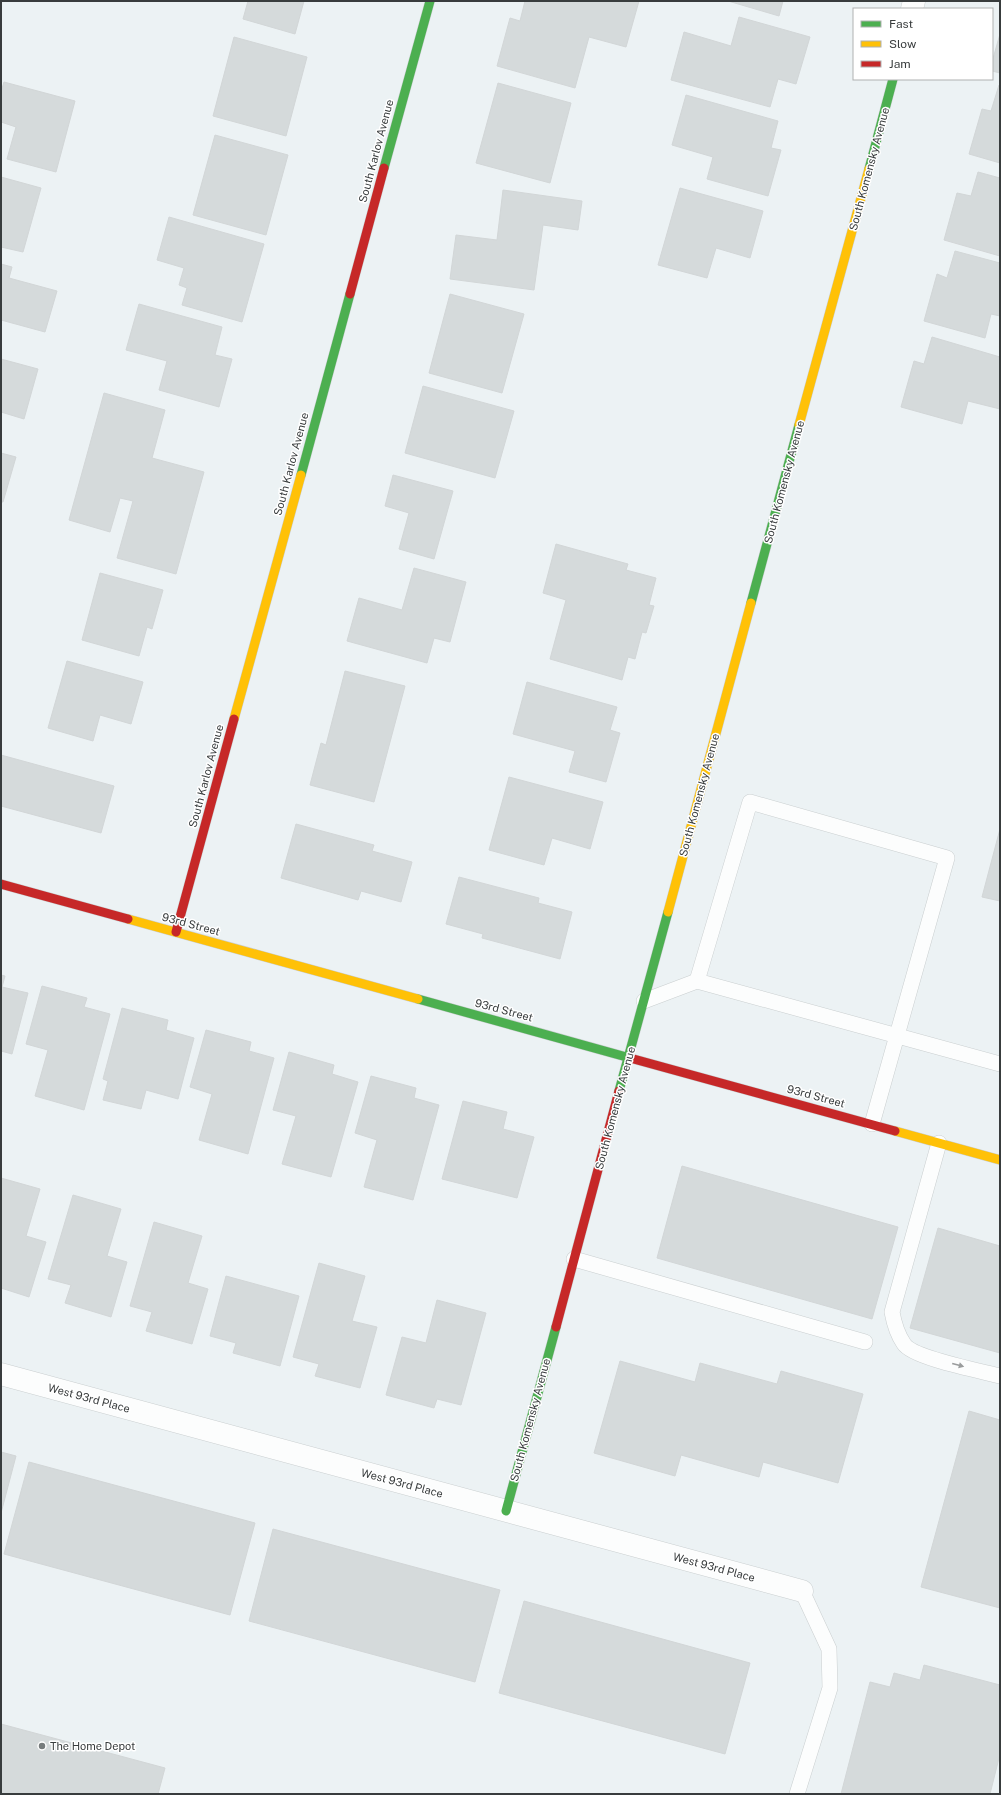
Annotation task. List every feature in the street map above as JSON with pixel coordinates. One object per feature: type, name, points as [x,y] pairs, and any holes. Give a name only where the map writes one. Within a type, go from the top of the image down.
[{"type":"street","name":"South Karlov Avenue","points":[[176,932],[430,1]]},
{"type":"street","name":"South Komensky Avenue","points":[[506,1511],[893,80]]},
{"type":"street","name":"93rd Street","points":[[1,884],[1000,1160]]},
{"type":"street","name":"West 93rd Place","points":[[1,1374],[802,1591]]},
{"type":"lane","points":[[697,981],[750,802],[947,858],[872,1124]]},
{"type":"lane","points":[[644,1000],[697,981],[1000,1064]]},
{"type":"lane","points":[[939,1143],[892,1312],[896,1329],[904,1345],[921,1355],[1000,1376]]},
{"type":"lane","points":[[574,1258],[865,1342]]},
{"type":"lane","points":[[797,1794],[830,1688],[829,1649],[802,1591]]},
{"type":"building","points":[[248,1],[304,1],[295,34],[243,19]]},
{"type":"building","points":[[525,1],[639,1],[626,47],[589,37],[575,88],[497,66],[510,18],[520,21]]},
{"type":"building","points":[[728,1],[783,1],[779,16]]},
{"type":"building","points":[[739,17],[810,37],[796,84],[778,79],[770,107],[671,80],[684,32],[731,46]]},
{"type":"building","points":[[1000,34],[1000,73],[993,71],[993,58]]},
{"type":"building","points":[[234,37],[307,57],[286,136],[213,116]]},
{"type":"building","points":[[4,82],[75,101],[56,172],[7,159],[16,127],[1,122],[1,92]]},
{"type":"building","points":[[498,83],[571,103],[550,183],[476,163]]},
{"type":"building","points":[[999,85],[1000,163],[969,154],[982,109],[991,111]]},
{"type":"building","points":[[686,95],[778,121],[771,148],[781,150],[768,196],[707,179],[713,157],[672,145]]},
{"type":"building","points":[[215,135],[288,155],[266,235],[193,215]]},
{"type":"building","points":[[978,172],[1000,178],[1000,256],[944,240],[957,193],[971,196]]},
{"type":"building","points":[[1,177],[41,188],[23,252],[1,247]]},
{"type":"building","points":[[680,188],[763,211],[750,258],[716,248],[707,278],[658,265]]},
{"type":"building","points":[[503,190],[582,201],[578,230],[543,225],[534,290],[450,279],[456,235],[497,240]]},
{"type":"building","points":[[169,217],[264,244],[242,322],[182,305],[187,288],[179,285],[184,268],[157,260]]},
{"type":"building","points":[[955,251],[1000,263],[1000,316],[991,314],[985,338],[924,321],[937,274],[947,278]]},
{"type":"building","points":[[1,264],[12,267],[9,278],[57,291],[45,332],[1,320]]},
{"type":"building","points":[[450,294],[524,314],[502,393],[429,373]]},
{"type":"building","points":[[139,304],[222,327],[215,355],[232,359],[219,407],[159,390],[167,361],[126,350]]},
{"type":"building","points":[[932,337],[1000,357],[1000,409],[968,401],[962,424],[901,407],[914,361],[924,364]]},
{"type":"building","points":[[1,359],[38,369],[24,419],[1,412]]},
{"type":"building","points":[[423,386],[514,411],[495,478],[405,453]]},
{"type":"building","points":[[104,393],[165,410],[152,458],[204,472],[176,574],[117,558],[133,501],[120,498],[110,532],[69,520]]},
{"type":"building","points":[[1,453],[16,457],[3,502],[1,502]]},
{"type":"building","points":[[393,475],[453,491],[434,559],[399,549],[409,513],[385,506]]},
{"type":"building","points":[[556,544],[628,564],[626,570],[656,578],[649,605],[654,606],[646,633],[642,632],[635,659],[628,657],[622,680],[550,659],[566,600],[543,593]]},
{"type":"building","points":[[414,568],[466,582],[450,642],[434,638],[427,663],[347,641],[359,598],[402,610]]},
{"type":"building","points":[[100,573],[163,590],[152,629],[147,627],[139,656],[82,640]]},
{"type":"building","points":[[67,661],[143,682],[131,724],[100,715],[93,741],[48,728]]},
{"type":"building","points":[[345,671],[405,686],[374,802],[310,785],[321,743],[326,745]]},
{"type":"building","points":[[527,682],[617,707],[610,730],[620,733],[606,782],[569,772],[575,751],[513,734]]},
{"type":"building","points":[[1,755],[114,786],[101,833],[1,806]]},
{"type":"building","points":[[509,777],[603,802],[590,849],[552,838],[544,865],[489,850]]},
{"type":"building","points":[[296,824],[374,845],[372,851],[412,862],[401,902],[361,891],[358,900],[281,878]]},
{"type":"building","points":[[1000,829],[1000,901],[982,897]]},
{"type":"building","points":[[459,877],[539,898],[538,903],[572,912],[560,959],[482,938],[483,934],[446,924]]},
{"type":"building","points":[[1,975],[5,976],[2,987],[28,993],[12,1054],[1,1051]]},
{"type":"building","points":[[42,986],[87,998],[84,1007],[110,1014],[84,1110],[35,1096],[48,1050],[26,1044]]},
{"type":"building","points":[[122,1008],[168,1020],[166,1030],[194,1038],[178,1099],[146,1090],[141,1109],[103,1100],[108,1081],[103,1079]]},
{"type":"building","points":[[206,1030],[251,1042],[249,1051],[274,1058],[248,1154],[199,1140],[212,1094],[190,1087]]},
{"type":"building","points":[[289,1052],[334,1065],[332,1074],[358,1082],[331,1177],[282,1164],[296,1116],[273,1110]]},
{"type":"building","points":[[371,1076],[416,1088],[414,1098],[439,1105],[413,1200],[364,1187],[377,1140],[355,1133]]},
{"type":"building","points":[[463,1101],[507,1112],[503,1129],[534,1137],[517,1198],[442,1179]]},
{"type":"building","points":[[682,1166],[898,1227],[872,1319],[657,1258]]},
{"type":"building","points":[[1,1178],[40,1189],[26,1236],[46,1242],[29,1297],[1,1288]]},
{"type":"building","points":[[73,1195],[121,1209],[107,1256],[127,1262],[111,1317],[65,1303],[71,1285],[48,1279]]},
{"type":"building","points":[[154,1222],[202,1236],[188,1283],[208,1289],[192,1344],[146,1331],[152,1312],[130,1306]]},
{"type":"building","points":[[938,1228],[1000,1246],[1000,1353],[910,1328]]},
{"type":"building","points":[[319,1263],[365,1276],[352,1321],[377,1327],[360,1388],[315,1376],[319,1364],[293,1357]]},
{"type":"building","points":[[226,1276],[299,1296],[280,1366],[233,1353],[236,1343],[210,1336]]},
{"type":"building","points":[[437,1300],[486,1313],[461,1405],[437,1399],[434,1408],[386,1395],[402,1337],[426,1343]]},
{"type":"building","points":[[620,1361],[695,1382],[700,1363],[777,1384],[781,1371],[863,1394],[838,1483],[763,1462],[759,1477],[681,1455],[675,1476],[594,1453]]},
{"type":"building","points":[[969,1411],[1000,1420],[1000,1608],[921,1587]]},
{"type":"building","points":[[1,1452],[16,1456],[1,1513]]},
{"type":"building","points":[[29,1462],[255,1523],[230,1615],[4,1554]]},
{"type":"building","points":[[273,1529],[500,1590],[475,1682],[249,1621]]},
{"type":"building","points":[[524,1601],[750,1663],[725,1754],[499,1693]]},
{"type":"building","points":[[924,1665],[1000,1685],[1000,1754],[990,1794],[841,1794],[870,1682],[890,1687],[894,1673],[920,1680]]},
{"type":"building","name":"The Home Depot","points":[[1,1724],[165,1768],[158,1794],[1,1794]]},
{"type":"traffic: fast","points":[[384,168],[430,1]]},
{"type":"traffic: fast","points":[[869,169],[893,80]]},
{"type":"traffic: fast","points":[[301,475],[350,294]]},
{"type":"traffic: fast","points":[[751,603],[799,425]]},
{"type":"traffic: fast","points":[[619,1091],[668,912]]},
{"type":"traffic: fast","points":[[418,999],[630,1058]]},
{"type":"traffic: fast","points":[[506,1511],[556,1327]]},
{"type":"traffic: slow","points":[[799,425],[869,169]]},
{"type":"traffic: slow","points":[[234,719],[301,475]]},
{"type":"traffic: slow","points":[[668,912],[751,603]]},
{"type":"traffic: slow","points":[[128,919],[418,999]]},
{"type":"traffic: slow","points":[[895,1131],[1000,1160]]},
{"type":"traffic: jam","points":[[350,294],[384,168]]},
{"type":"traffic: jam","points":[[176,932],[234,719]]},
{"type":"traffic: jam","points":[[1,884],[128,919]]},
{"type":"traffic: jam","points":[[630,1058],[895,1131]]},
{"type":"traffic: jam","points":[[556,1327],[619,1091]]},
{"type":"place","name":"The Home Depot","points":[[42,1746]]}]
